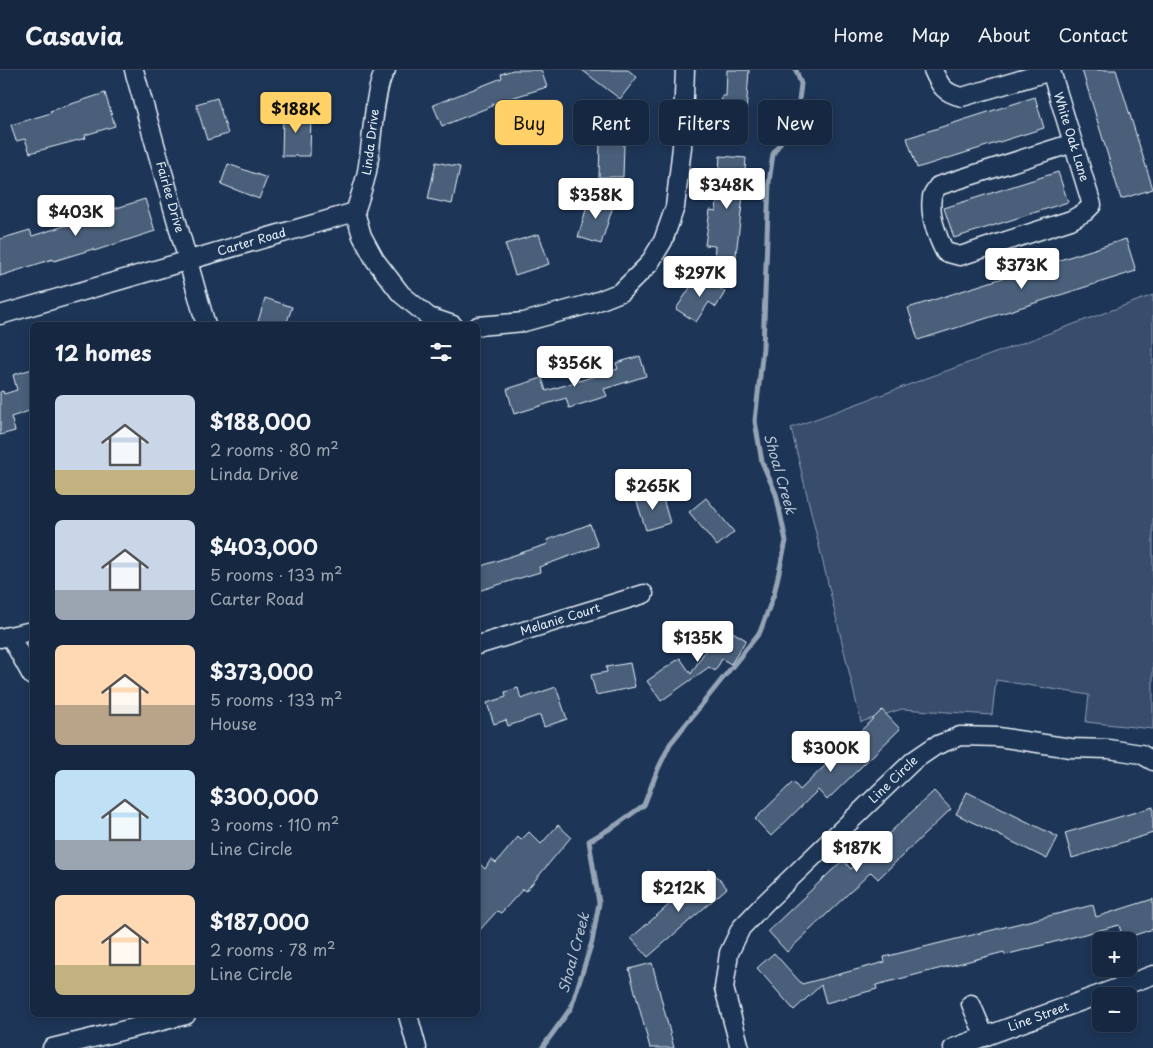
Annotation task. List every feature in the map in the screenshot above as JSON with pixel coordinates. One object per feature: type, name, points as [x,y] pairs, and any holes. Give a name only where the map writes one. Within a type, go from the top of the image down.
[{"type":"street","name":"Fairlee Drive","points":[[134,70],[205,322]]},
{"type":"street","name":"Linda Drive","points":[[355,212],[367,175],[376,107],[382,74],[386,70]]},
{"type":"street","points":[[480,326],[524,322],[594,303],[621,292],[649,264],[663,241],[675,207],[682,147],[685,70]]},
{"type":"street","points":[[933,70],[942,88],[954,95],[962,96],[1051,70]]},
{"type":"street","name":"White Oak Lane","points":[[1051,70],[1092,205],[1085,212],[1071,220],[960,256],[945,252],[939,240],[932,209],[932,195],[938,186],[1073,143]]},
{"type":"street","name":"Carter Road","points":[[0,315],[355,212]]},
{"type":"street","points":[[355,212],[362,236],[375,260],[401,294],[428,317],[444,322]]},
{"type":"street","name":"Melanie Court","points":[[480,644],[644,594]]},
{"type":"street","points":[[30,631],[5,637],[30,673]]},
{"type":"street","name":"Line Circle","points":[[740,1048],[724,988],[729,953],[741,928],[913,761],[935,746],[960,736],[998,737],[1071,748],[1109,749],[1141,754],[1153,760]]},
{"type":"street","name":"Line Street","points":[[954,1048],[1153,975]]},
{"type":"street","points":[[971,1004],[985,1037]]},
{"type":"street","points":[[52,1048],[145,1020],[170,1017]]},
{"type":"street","points":[[409,1017],[417,1048]]},
{"type":"shaded area","points":[[1153,295],[1153,729],[1086,722],[1089,695],[996,680],[992,715],[902,709],[861,722],[791,428]]},
{"type":"building","points":[[513,70],[541,70],[547,87],[505,100],[495,100],[492,106],[442,126],[433,105],[502,78],[501,74]]},
{"type":"building","points":[[582,70],[628,70],[637,77],[620,99]]},
{"type":"building","points":[[727,70],[749,70],[747,100],[722,100],[722,96],[726,96]]},
{"type":"building","points":[[1082,70],[1116,70],[1153,189],[1121,199]]},
{"type":"building","points":[[105,93],[115,126],[85,135],[86,138],[30,153],[25,139],[16,141],[11,125],[51,113],[50,111]]},
{"type":"building","points":[[1035,97],[1044,128],[917,168],[907,138]]},
{"type":"building","points":[[217,98],[228,134],[207,140],[196,104]]},
{"type":"building","points":[[283,112],[311,113],[310,156],[282,156]]},
{"type":"building","points":[[600,145],[624,145],[623,177],[599,177]]},
{"type":"building","points":[[720,156],[746,158],[735,263],[714,260],[715,246],[705,245],[710,210],[716,211]]},
{"type":"building","points":[[436,162],[460,167],[452,204],[428,199]]},
{"type":"building","points":[[228,164],[267,178],[259,199],[221,184]]},
{"type":"building","points":[[1058,172],[1068,202],[954,238],[944,208]]},
{"type":"building","points":[[590,196],[614,203],[601,244],[578,237]]},
{"type":"building","points":[[145,199],[155,231],[94,251],[93,249],[54,261],[53,259],[0,276],[0,239],[30,230],[32,236],[84,220],[82,213],[102,206],[104,212]]},
{"type":"building","points":[[539,234],[549,264],[515,275],[505,244]]},
{"type":"building","points":[[1126,239],[1136,271],[918,340],[908,308]]},
{"type":"building","points":[[699,274],[725,292],[716,307],[709,302],[696,322],[676,309]]},
{"type":"building","points":[[265,298],[292,307],[287,322],[258,322]]},
{"type":"building","points":[[640,356],[646,376],[604,389],[607,396],[569,408],[566,398],[514,414],[507,389],[542,378],[546,391],[618,369],[616,363]]},
{"type":"building","points":[[30,370],[30,411],[11,417],[15,431],[0,435],[0,392],[3,391],[4,394],[17,390],[13,375]]},
{"type":"building","points":[[661,492],[670,523],[646,530],[636,499]]},
{"type":"building","points":[[706,498],[734,532],[717,546],[689,512]]},
{"type":"building","points":[[590,524],[598,546],[539,567],[540,572],[480,590],[480,566],[548,544],[547,540]]},
{"type":"building","points":[[721,625],[746,640],[731,664],[722,659],[715,671],[709,667],[661,701],[647,681],[680,658],[691,674]]},
{"type":"building","points":[[630,663],[635,687],[596,695],[591,675],[607,672],[606,667]]},
{"type":"building","points":[[556,687],[567,719],[544,727],[540,715],[508,726],[506,720],[494,724],[487,703],[506,697],[505,692],[518,688],[521,699]]},
{"type":"building","points":[[882,710],[900,729],[827,800],[818,790],[771,836],[755,819],[793,782],[800,790]]},
{"type":"building","points":[[934,791],[951,809],[878,879],[871,872],[787,952],[768,931],[843,860],[851,869]]},
{"type":"building","points":[[967,792],[1058,837],[1047,859],[956,814]]},
{"type":"building","points":[[1153,807],[1153,833],[1072,858],[1065,833]]},
{"type":"building","points":[[558,825],[571,837],[526,891],[523,889],[501,913],[497,911],[480,930],[480,864],[485,869],[491,859],[496,863],[518,837],[521,840],[529,832],[541,844]]},
{"type":"building","points":[[710,869],[727,888],[648,957],[631,938]]},
{"type":"building","points":[[1153,899],[1153,929],[1137,934],[1137,932],[1121,932],[1119,925],[1005,955],[1004,952],[876,985],[877,989],[826,1003],[821,985],[794,1010],[757,968],[774,953],[802,984],[885,962],[884,957],[1093,905],[1096,917]]},
{"type":"building","points":[[652,963],[674,1048],[650,1048],[629,969]]},
{"type":"waterway","name":"Shoal Creek","points":[[542,1048],[571,1008],[592,942],[599,903],[589,841],[644,805],[670,744],[760,632],[774,594],[786,541],[776,494],[762,462],[755,421],[763,348],[769,182],[773,154],[797,117],[801,84],[796,70]]}]
